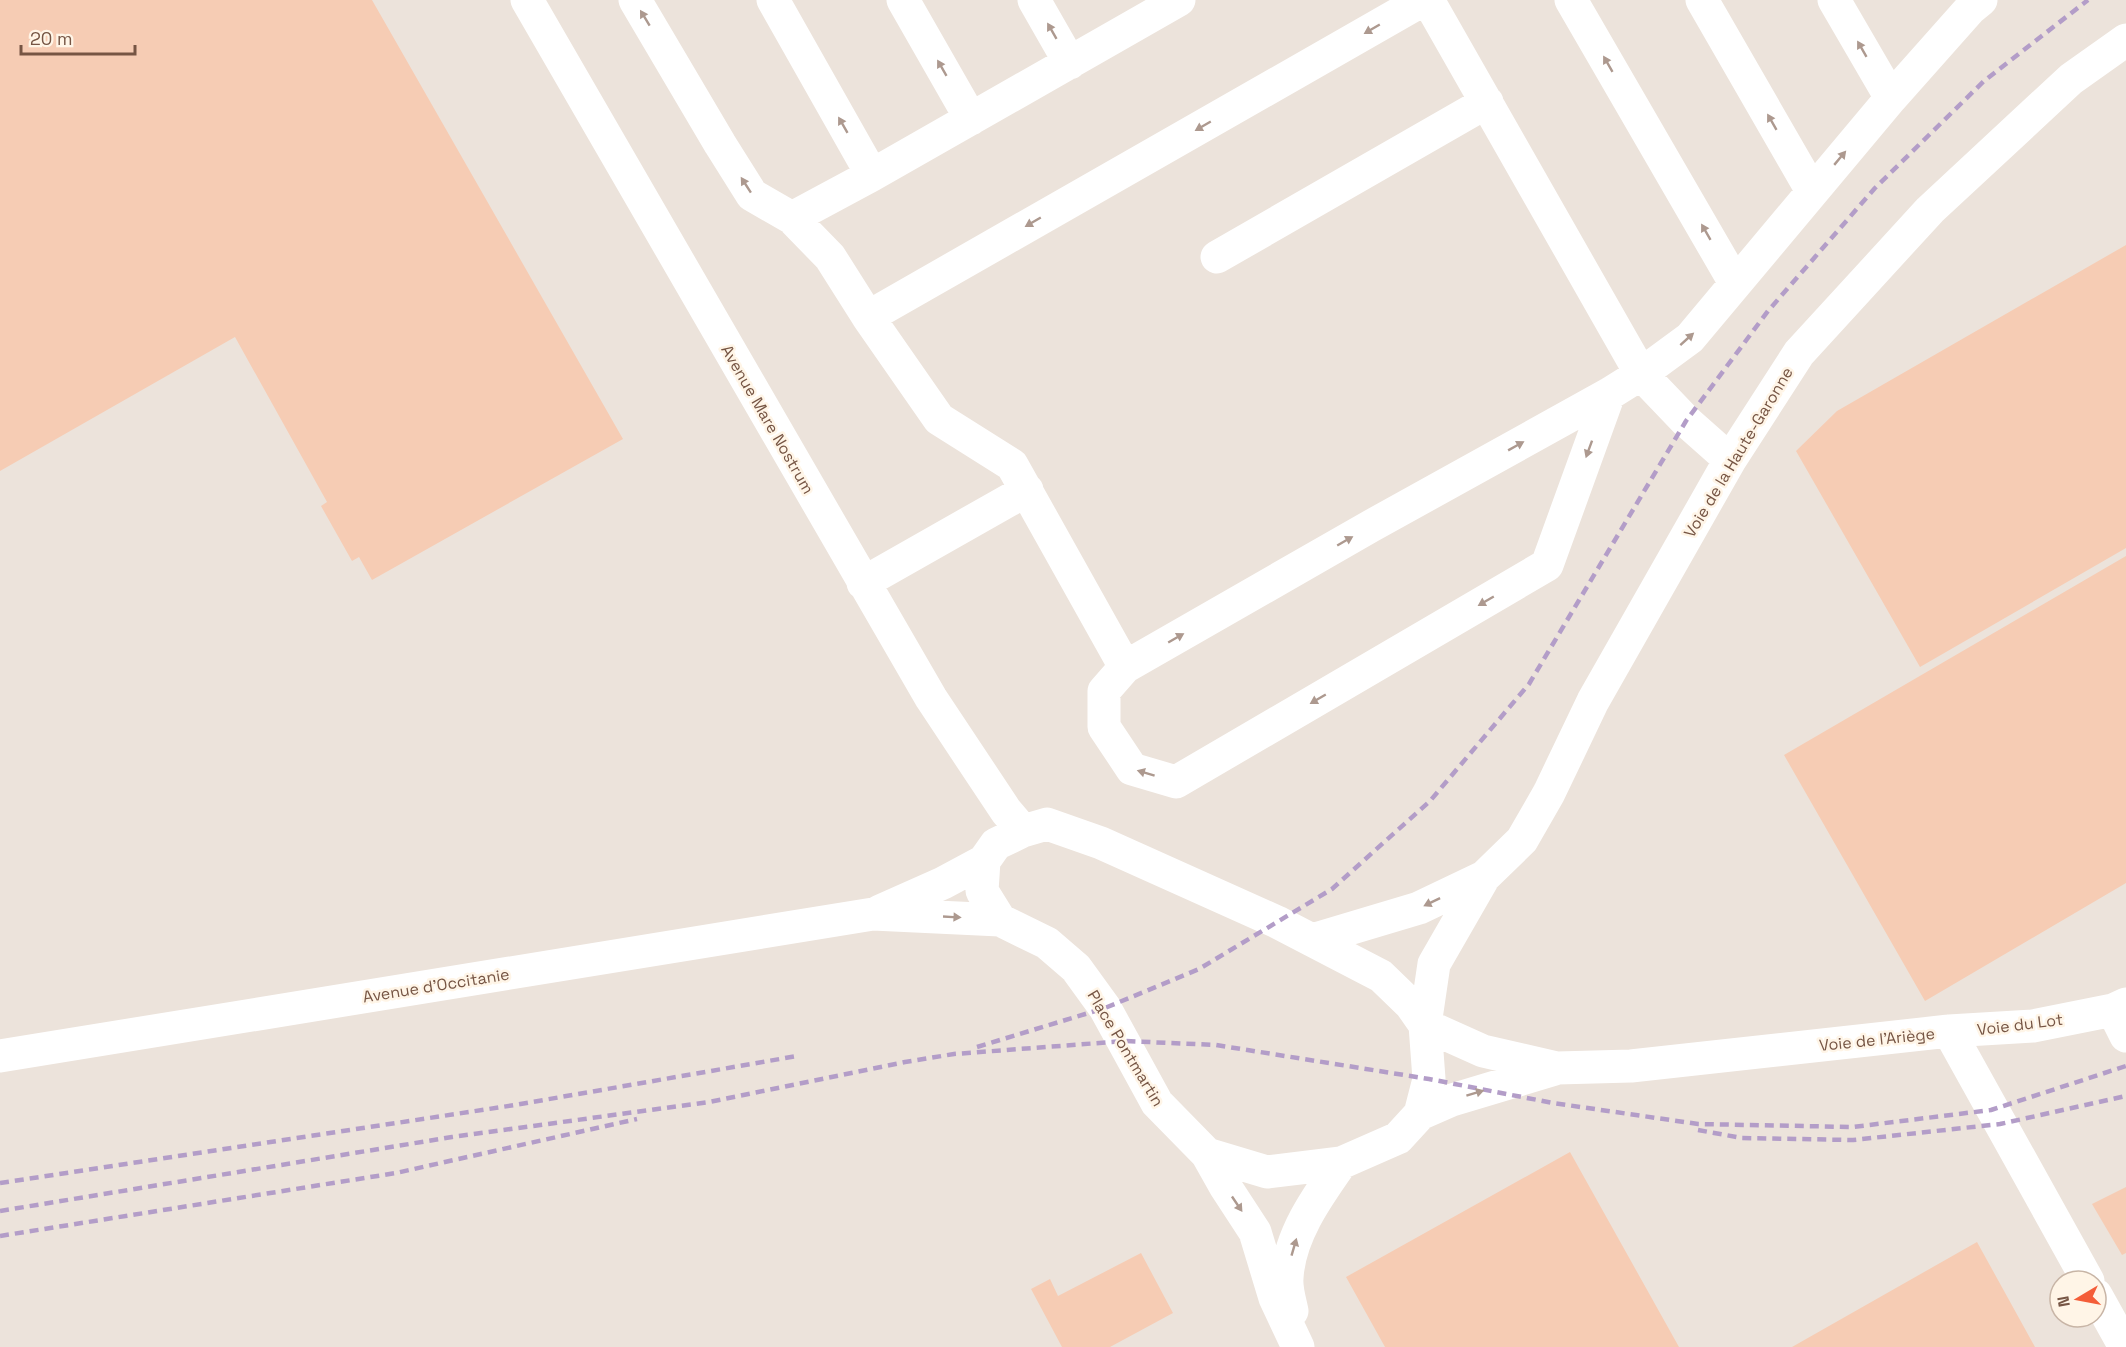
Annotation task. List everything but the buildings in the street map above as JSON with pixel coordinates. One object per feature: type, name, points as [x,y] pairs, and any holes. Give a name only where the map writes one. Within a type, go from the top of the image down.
[{"type":"street","name":"Avenue Mare Nostrum","points":[[527,0],[931,698],[1006,811],[1023,831]]},
{"type":"street","points":[[635,0],[720,144],[753,195],[792,218],[830,257],[868,317],[939,419],[1012,465],[1125,667]]},
{"type":"street","points":[[773,0],[872,176]]},
{"type":"street","points":[[903,0],[971,119]]},
{"type":"street","points":[[1034,0],[1070,63]]},
{"type":"street","points":[[868,317],[1423,0]]},
{"type":"street","points":[[1428,0],[1641,374],[1686,421],[1730,460]]},
{"type":"street","points":[[1571,0],[1735,283]]},
{"type":"street","points":[[1702,0],[1812,191]]},
{"type":"street","points":[[1834,0],[1891,98]]},
{"type":"street","points":[[792,218],[872,176],[1070,63],[1169,3]]},
{"type":"street","points":[[1609,394],[1547,565],[1176,782],[1132,769],[1104,727],[1104,691],[1125,667],[1371,526],[1609,394],[1690,338],[1972,3]]},
{"type":"street","name":"Voie de la Haute-Garonne","points":[[1425,1025],[1434,964],[1484,877],[1522,840],[1549,793],[1593,701],[1730,460],[1799,353],[1930,210],[2071,79],[2126,40]]},
{"type":"street","points":[[1217,257],[1487,102]]},
{"type":"street","points":[[863,583],[1028,490]]},
{"type":"street","points":[[1000,920],[982,891],[984,861],[996,844],[1023,831],[1047,824],[1101,843],[1277,922],[1381,976],[1411,1005],[1425,1025]]},
{"type":"street","name":"Avenue d'Occitanie","points":[[873,914],[943,883],[984,861]]},
{"type":"street","name":"Voie de la Haute-Garonne","points":[[1312,940],[1419,908],[1484,877]]},
{"type":"street","name":"Avenue d'Occitanie","points":[[0,1056],[873,914],[1000,920]]},
{"type":"street","name":"Place Pontmartin","points":[[1000,920],[1047,943],[1076,968],[1105,1008],[1157,1103],[1207,1154],[1267,1172],[1341,1163],[1398,1138],[1420,1114],[1429,1078],[1425,1025]]},
{"type":"street","name":"Voie du Lot","points":[[1949,1031],[2122,1017]]},
{"type":"street","name":"Voie de l'Ariège","points":[[1425,1025],[1483,1051],[1557,1068],[1631,1066],[1949,1031],[2081,1269]]},
{"type":"street","name":"Voie de l'Ariège","points":[[1420,1114],[1452,1100],[1557,1068]]},
{"type":"street","points":[[1207,1154],[1255,1232],[1275,1298],[1298,1346]]},
{"type":"street","points":[[1298,1346],[1287,1279],[1294,1242],[1341,1163]]},
{"type":"street","points":[[2108,1317],[2125,1347]]},
{"type":"shaded area","points":[[0,0],[2126,0],[2126,1347],[0,1347]]},
{"type":"railway","points":[[977,1047],[1105,1008],[1199,969],[1332,889],[1430,801],[1529,684],[1686,421],[1768,311],[1875,188],[1984,81],[2088,0]]},
{"type":"railway","points":[[0,1211],[452,1137],[709,1102],[954,1054],[1125,1041],[1216,1045],[1429,1079],[1553,1103],[1698,1124],[1853,1127],[1991,1110],[2126,1066]]},
{"type":"railway","points":[[0,1183],[515,1105],[797,1056]]},
{"type":"railway","points":[[1698,1130],[1742,1138],[1853,1140],[2000,1124],[2126,1096]]},
{"type":"railway","points":[[0,1236],[396,1173],[637,1119]]}]
